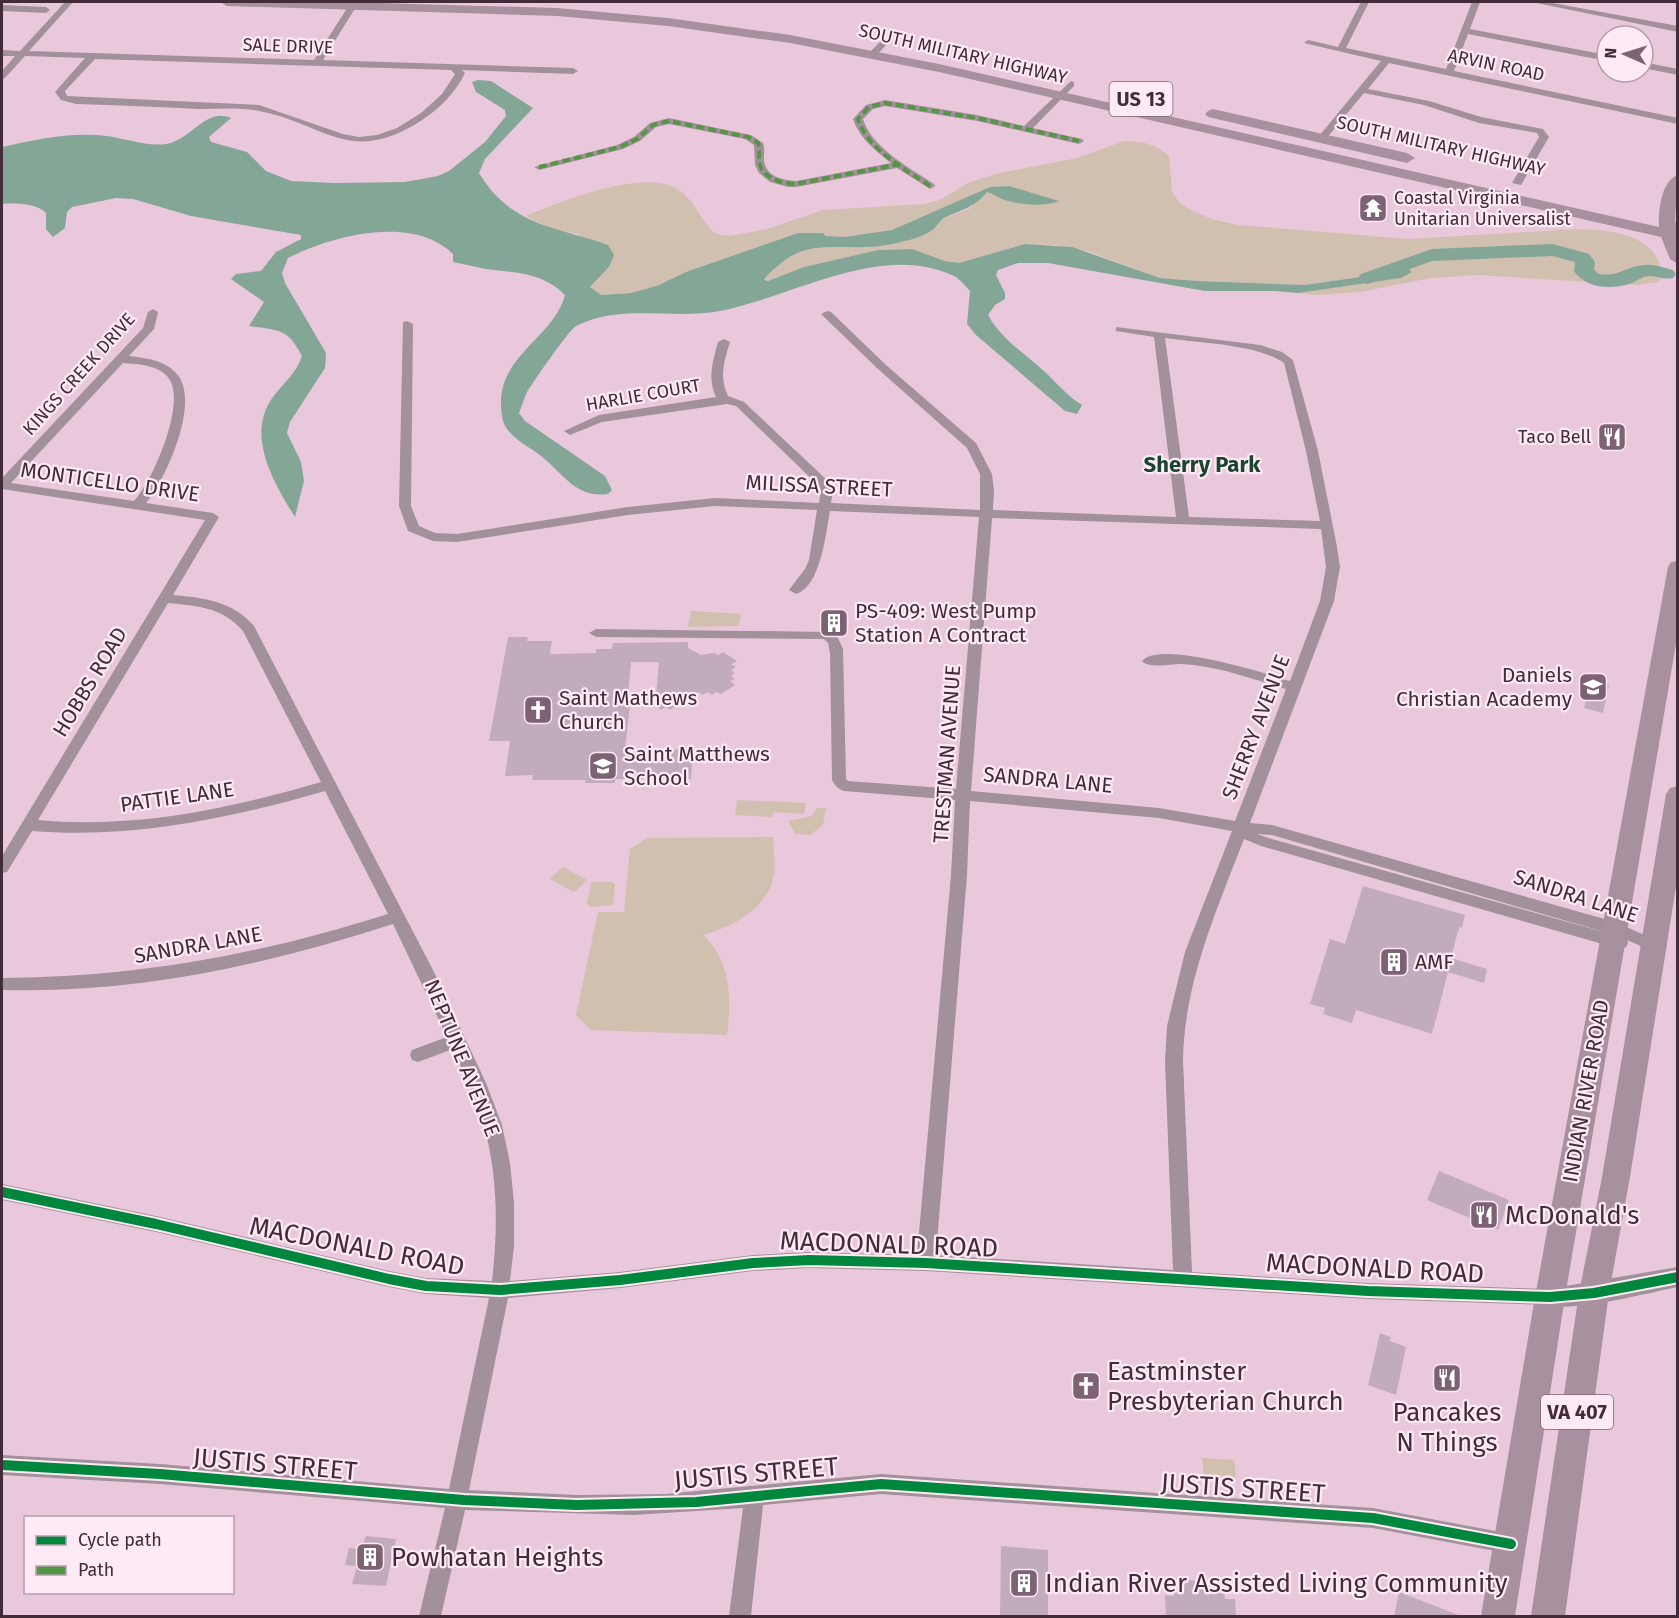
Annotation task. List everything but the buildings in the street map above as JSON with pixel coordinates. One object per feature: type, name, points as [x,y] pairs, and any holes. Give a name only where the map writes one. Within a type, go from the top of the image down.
[{"type":"main road","name":"SOUTH MILITARY HIGHWAY","points":[[227,2],[354,3],[615,17],[878,48],[1150,100]]},
{"type":"main road","name":"SOUTH MILITARY HIGHWAY","points":[[558,2],[693,12],[784,25],[1059,96],[1672,227]]},
{"type":"main road","name":"SOUTH MILITARY HIGHWAY","points":[[1194,110],[1517,183],[1672,227]]},
{"type":"main road","points":[[1677,180],[1670,198],[1677,259]]},
{"type":"main road","name":"INDIAN RIVER ROAD","points":[[1498,1617],[1550,1296],[1675,596],[1677,567]]},
{"type":"main road","name":"INDIAN RIVER ROAD","points":[[1548,1617],[1594,1293],[1614,1188],[1677,794]]},
{"type":"street","points":[[2,76],[69,2]]},
{"type":"street","points":[[1341,50],[1365,2]]},
{"type":"street","points":[[1449,72],[1476,2]]},
{"type":"street","points":[[1536,2],[1583,6],[1677,29]]},
{"type":"street","points":[[317,63],[354,3]]},
{"type":"street","points":[[2,8],[46,10]]},
{"type":"street","points":[[1466,31],[1595,56]]},
{"type":"street","name":"ARVIN ROAD","points":[[1308,43],[1677,121]]},
{"type":"street","name":"SALE DRIVE","points":[[2,53],[573,71]]},
{"type":"street","points":[[92,56],[60,92],[64,98],[76,101],[248,106],[285,115],[336,137],[356,140],[392,135],[416,121],[432,109],[454,86],[460,73],[454,68]]},
{"type":"street","points":[[1323,138],[1387,60]]},
{"type":"street","points":[[1655,67],[1677,72]]},
{"type":"street","points":[[1026,129],[1071,84]]},
{"type":"street","points":[[1361,90],[1426,103],[1479,120],[1540,131],[1544,136],[1517,183]]},
{"type":"street","points":[[930,186],[900,164],[861,130],[858,119],[871,106],[885,103],[977,118],[1079,141]]},
{"type":"street","points":[[539,167],[620,147],[637,139],[653,125],[669,121],[754,140],[760,148],[758,161],[762,170],[773,181],[796,184],[900,164]]},
{"type":"street","name":"KINGS CREEK DRIVE","points":[[2,485],[148,329],[153,312]]},
{"type":"street","name":"TRESTMAN AVENUE","points":[[827,314],[882,367],[972,446],[986,474],[988,490],[963,795],[959,876],[926,1263]]},
{"type":"street","name":"MILISSA STREET","points":[[407,324],[405,506],[407,517],[413,528],[433,537],[457,538],[684,504],[747,501],[987,514],[1327,525]]},
{"type":"street","name":"SHERRY AVENUE","points":[[1120,329],[1260,348],[1278,354],[1288,362],[1299,398],[1327,525],[1333,567],[1331,586],[1295,687],[1239,827],[1193,952],[1175,1026],[1174,1061],[1183,1279]]},
{"type":"street","points":[[1159,334],[1183,520]]},
{"type":"street","points":[[724,342],[716,368],[719,392],[724,400],[740,404],[827,489],[815,560],[796,590]]},
{"type":"street","points":[[121,359],[159,367],[176,380],[179,389],[176,419],[165,462],[150,491],[138,506]]},
{"type":"street","name":"HARLIE COURT","points":[[570,431],[598,419],[724,400]]},
{"type":"street","name":"MONTICELLO DRIVE","points":[[2,485],[213,517]]},
{"type":"street","points":[[47,504],[56,493]]},
{"type":"street","name":"HOBBS ROAD","points":[[2,868],[213,517]]},
{"type":"street","name":"NEPTUNE AVENUE","points":[[164,599],[219,606],[239,616],[249,629],[398,917],[458,1040],[493,1125],[506,1203],[505,1246],[500,1290],[457,1501],[430,1617]]},
{"type":"street","name":"SANDRA LANE","points":[[596,633],[826,635],[835,641],[840,784],[844,786],[1159,813],[1239,827],[1252,838],[1261,841],[1654,946]]},
{"type":"street","points":[[1149,661],[1180,659],[1201,661],[1295,687]]},
{"type":"street","name":"PATTIE LANE","points":[[28,825],[72,828],[185,821],[273,802],[328,785]]},
{"type":"street","name":"SANDRA LANE","points":[[2,984],[87,984],[190,972],[302,947],[398,917]]},
{"type":"street","points":[[418,1056],[458,1040]]},
{"type":"street","name":"MACDONALD ROAD","points":[[2,1192],[156,1224],[426,1286],[464,1290],[500,1290],[620,1280],[753,1263],[809,1260],[926,1263],[1368,1291],[1550,1296],[1594,1293],[1677,1277]]},
{"type":"street","name":"JUSTIS STREET","points":[[2,1465],[179,1476],[457,1501],[634,1505],[754,1497],[835,1486],[881,1484],[1373,1518],[1511,1544]]},
{"type":"street","points":[[740,1617],[754,1497]]},
{"type":"shaded area","points":[[491,81],[533,108],[485,159],[479,173],[492,191],[520,215],[608,245],[614,255],[609,267],[590,287],[601,295],[631,293],[659,285],[686,272],[798,233],[823,233],[826,236],[844,237],[892,230],[990,187],[1009,186],[1059,201],[1040,205],[1025,204],[1005,200],[987,192],[972,205],[944,218],[933,230],[921,236],[873,247],[831,247],[804,251],[780,264],[764,280],[768,281],[804,267],[878,250],[912,249],[945,261],[959,263],[1025,244],[1072,247],[1160,278],[1197,281],[1305,285],[1367,276],[1397,265],[1404,265],[1412,272],[1401,278],[1298,293],[1205,291],[1048,263],[1018,263],[998,270],[996,275],[1005,293],[1005,299],[995,305],[988,315],[1006,339],[1082,405],[1077,414],[1065,411],[976,335],[967,324],[970,291],[954,276],[926,267],[897,265],[867,268],[720,311],[611,315],[593,319],[576,326],[566,337],[527,392],[519,413],[525,421],[605,476],[612,490],[608,494],[598,494],[589,493],[574,486],[542,456],[514,437],[505,426],[502,416],[501,399],[504,383],[511,369],[551,322],[565,295],[547,282],[528,275],[453,262],[453,254],[436,242],[416,235],[394,232],[349,237],[327,242],[288,258],[282,273],[285,283],[326,353],[325,368],[290,422],[287,433],[301,462],[304,481],[295,517],[271,474],[262,443],[262,427],[265,412],[273,397],[293,373],[302,356],[287,335],[268,328],[249,326],[264,302],[231,279],[236,274],[261,271],[276,252],[301,239],[301,235],[191,216],[133,199],[116,198],[72,207],[67,212],[65,228],[53,237],[46,229],[46,213],[42,210],[25,204],[2,204],[2,147],[73,135],[106,136],[149,144],[166,144],[175,142],[214,117],[222,116],[231,118],[209,137],[211,142],[247,152],[266,171],[291,181],[405,182],[438,176],[449,171],[485,142],[506,116],[505,110],[476,92],[472,82]]},
{"type":"shaded area","points":[[1124,141],[1148,144],[1169,156],[1172,192],[1179,202],[1189,209],[1211,219],[1238,225],[1409,239],[1577,229],[1605,231],[1632,237],[1643,243],[1653,252],[1659,263],[1662,278],[1658,282],[1637,285],[1477,275],[1431,278],[1360,292],[1315,295],[1298,293],[1400,278],[1412,271],[1397,265],[1367,276],[1305,285],[1197,281],[1160,278],[1090,252],[1056,245],[1025,244],[959,263],[945,261],[912,249],[878,250],[804,267],[768,281],[763,280],[787,257],[804,251],[825,247],[884,246],[932,231],[942,219],[969,209],[987,192],[1003,200],[1058,201],[1009,186],[990,187],[892,230],[844,237],[826,236],[823,233],[798,233],[686,272],[659,285],[631,293],[601,295],[590,288],[609,267],[578,234],[554,230],[526,216],[602,189],[644,182],[677,189],[693,204],[710,229],[716,234],[730,236],[767,229],[823,210],[925,204],[942,199],[968,183],[995,174],[1077,158]]},
{"type":"shaded area","points":[[691,611],[741,614],[739,626],[688,627]]},
{"type":"shaded area","points":[[737,800],[806,803],[804,814],[773,812],[772,817],[735,815]]},
{"type":"shaded area","points":[[817,808],[826,808],[823,825],[810,835],[795,834],[788,821],[812,816]]},
{"type":"shaded area","points":[[773,837],[774,875],[764,898],[747,915],[726,927],[703,935],[719,956],[724,968],[729,995],[727,1035],[591,1030],[576,1015],[598,912],[624,912],[630,849],[647,838]]},
{"type":"shaded area","points":[[563,867],[587,880],[574,892],[550,879]]},
{"type":"shaded area","points":[[591,882],[615,884],[613,905],[591,907],[587,904]]},
{"type":"shaded area","points":[[1202,1458],[1234,1460],[1236,1477],[1204,1475]]},
{"type":"waterway","points":[[1368,278],[1432,255],[1553,250],[1582,258],[1585,262],[1584,271],[1593,279],[1605,281],[1626,279],[1648,270],[1666,274]]},
{"type":"marked path","points":[[930,186],[888,156],[867,136],[860,127],[858,119],[866,109],[885,103],[977,118],[1079,141]]},
{"type":"marked path","points":[[539,167],[620,147],[637,139],[653,125],[669,121],[748,137],[758,143],[760,165],[767,176],[788,184],[900,164]]},
{"type":"cycle path","points":[[2,1192],[156,1224],[389,1279],[426,1286],[500,1290],[620,1280],[753,1263],[809,1260],[926,1263],[1368,1291],[1550,1297],[1594,1293],[1678,1277]]},
{"type":"cycle path","points":[[2,1465],[160,1474],[464,1500],[577,1505],[696,1502],[881,1484],[1373,1518],[1511,1544]]},
{"type":"place","name":"Coastal Virginia Unitarian Universalist","points":[[1373,208]]},
{"type":"place","name":"Taco Bell","points":[[1612,437]]},
{"type":"place","name":"PS-409: West Pump Station A Contract","points":[[834,623]]},
{"type":"place","name":"Daniels Christian Academy","points":[[1593,687]]},
{"type":"place","name":"Saint Mathews Church","points":[[538,710]]},
{"type":"place","name":"Saint Matthews School","points":[[603,766]]},
{"type":"place","name":"AMF","points":[[1394,962]]},
{"type":"place","name":"McDonald's","points":[[1484,1215]]},
{"type":"place","name":"Pancakes N Things","points":[[1447,1378]]},
{"type":"place","name":"Eastminster Presbyterian Church","points":[[1086,1386]]},
{"type":"place","name":"Powhatan Heights","points":[[370,1557]]},
{"type":"place","name":"Indian River Assisted Living Community","points":[[1024,1583]]},
{"type":"district","name":"Sherry Park","points":[[1202,464]]}]
